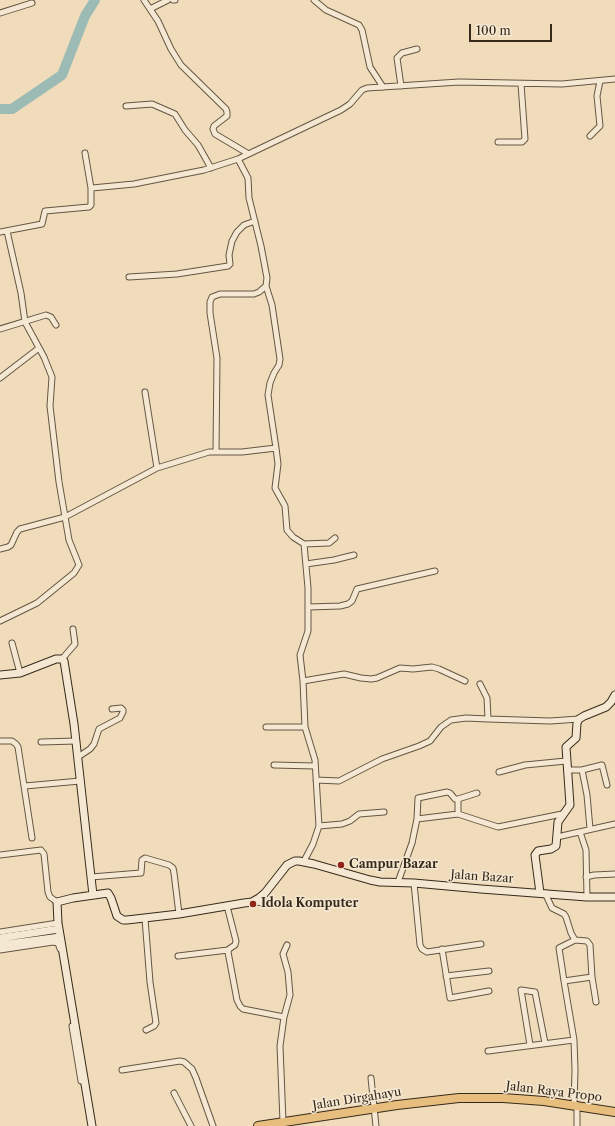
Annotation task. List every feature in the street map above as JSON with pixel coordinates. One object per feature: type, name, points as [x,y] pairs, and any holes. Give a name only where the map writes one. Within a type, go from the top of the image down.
[{"type":"main road","name":"Jalan Dirgahayu","points":[[258,1126],[373,1108],[439,1099],[459,1098]]},
{"type":"main road","name":"Jalan Raya Propo","points":[[459,1098],[520,1099],[576,1105],[615,1112]]},
{"type":"street","points":[[144,0],[158,21],[171,49],[181,65],[226,109],[227,116],[214,126],[213,129],[215,134],[247,153]]},
{"type":"street","points":[[150,9],[168,0]]},
{"type":"street","points":[[314,0],[326,10],[359,25],[362,30],[370,64],[383,87]]},
{"type":"street","points":[[0,13],[32,3]]},
{"type":"street","points":[[401,86],[397,58],[402,53],[417,49]]},
{"type":"street","points":[[91,188],[134,184],[210,168],[238,158],[341,110],[350,104],[359,92],[364,89],[459,82],[562,84],[615,79]]},
{"type":"street","points":[[590,136],[600,126],[597,96],[600,81]]},
{"type":"street","points":[[498,142],[522,142],[525,139],[521,84]]},
{"type":"street","points":[[126,106],[152,104],[175,114],[185,130],[198,145],[210,168]]},
{"type":"street","points":[[0,232],[42,224],[45,211],[89,207],[91,205],[91,188],[85,152]]},
{"type":"street","points":[[238,158],[248,178],[249,198],[266,270],[266,286],[272,305],[280,359],[280,365],[274,373],[270,383],[268,395],[278,464],[275,488],[284,506],[287,530],[292,537],[304,544],[329,543],[335,538]]},
{"type":"street","points":[[129,277],[177,274],[228,266],[230,264],[232,241],[237,232],[244,225],[255,221]]},
{"type":"street","points":[[0,621],[37,603],[74,574],[79,565],[69,540],[65,517],[50,406],[52,377],[25,322],[7,231]]},
{"type":"street","points":[[216,452],[217,358],[210,313],[210,302],[216,295],[254,294],[266,286]]},
{"type":"street","points":[[0,329],[49,316],[56,325]]},
{"type":"street","points":[[0,378],[39,348]]},
{"type":"street","points":[[145,392],[157,468]]},
{"type":"street","points":[[0,549],[11,545],[20,529],[65,517],[157,468],[199,454],[216,452],[242,452],[276,448]]},
{"type":"street","points":[[252,902],[265,893],[282,871],[291,863],[295,861],[304,861],[313,844],[318,826],[315,766],[313,750],[308,740],[305,727],[300,655],[308,631],[309,607],[304,544]]},
{"type":"street","points":[[306,564],[334,560],[354,555]]},
{"type":"street","points":[[309,607],[340,606],[348,604],[352,600],[357,589],[435,571]]},
{"type":"street","points":[[0,675],[20,673],[51,661],[62,659],[75,644],[73,629]]},
{"type":"street","points":[[12,643],[20,673]]},
{"type":"street","points":[[62,659],[65,662],[76,741],[93,895]]},
{"type":"street","points":[[303,681],[344,674],[371,679],[400,668],[413,669],[432,667],[465,681]]},
{"type":"street","points":[[480,684],[487,698],[488,719]]},
{"type":"street","points":[[316,780],[340,781],[382,759],[419,746],[430,741],[441,727],[451,720],[466,718],[550,721],[579,719],[606,708],[615,695]]},
{"type":"street","points":[[78,757],[90,749],[94,744],[99,729],[120,718],[123,710],[121,708],[112,709]]},
{"type":"street","points":[[574,940],[564,914],[552,908],[542,893],[535,855],[538,851],[554,848],[557,842],[558,822],[562,814],[569,808],[566,747],[576,738],[579,719]]},
{"type":"street","points":[[266,727],[305,727]]},
{"type":"street","points":[[0,741],[12,741],[16,744],[25,786],[32,838]]},
{"type":"street","points":[[41,742],[76,741]]},
{"type":"street","points":[[499,772],[525,765],[566,761]]},
{"type":"street","points":[[274,765],[315,766]]},
{"type":"street","points":[[567,770],[582,770],[602,765],[607,785]]},
{"type":"street","points":[[582,770],[587,795],[590,829]]},
{"type":"street","points":[[25,786],[80,781]]},
{"type":"street","points":[[398,882],[412,843],[417,819],[418,799],[420,797],[447,792],[458,800]]},
{"type":"street","points":[[458,800],[477,793]]},
{"type":"street","points":[[458,800],[458,814]]},
{"type":"street","points":[[318,826],[342,824],[350,821],[359,814],[384,812]]},
{"type":"street","points":[[417,819],[458,814],[494,827],[562,814]]},
{"type":"street","points":[[557,837],[615,824]]},
{"type":"street","points":[[580,832],[586,850],[587,897]]},
{"type":"street","points":[[0,856],[42,850],[44,854],[48,892],[50,897],[57,902],[106,893],[109,894],[117,916],[122,920],[145,919],[252,902],[282,904]]},
{"type":"street","points":[[91,877],[142,873],[142,860],[144,858],[169,865],[173,868],[174,872],[179,914]]},
{"type":"street","name":"Jalan Bazar","points":[[304,861],[370,880],[398,882],[414,886],[481,889],[587,897],[615,897]]},
{"type":"street","points":[[586,877],[615,874]]},
{"type":"street","points":[[414,886],[420,945],[422,949],[427,952],[481,944]]},
{"type":"street","points":[[57,902],[58,926],[91,1126]]},
{"type":"street","points":[[178,956],[228,950],[235,945],[236,941],[227,906]]},
{"type":"street","points":[[145,919],[150,982],[156,1023],[154,1026],[146,1030]]},
{"type":"street","points":[[0,932],[58,926]]},
{"type":"street","points":[[0,938],[58,926]]},
{"type":"street","points":[[0,945],[60,937]]},
{"type":"street","points":[[577,1126],[574,1040],[559,948],[574,940],[587,941],[590,945],[592,977],[596,1002]]},
{"type":"street","points":[[0,950],[53,942],[59,944],[91,1126]]},
{"type":"street","points":[[283,1122],[280,1046],[284,1017],[290,995],[288,972],[284,954],[287,945]]},
{"type":"street","points":[[442,949],[450,998],[489,991]]},
{"type":"street","points":[[228,950],[237,1000],[240,1006],[243,1009],[284,1017]]},
{"type":"street","points":[[446,976],[489,971]]},
{"type":"street","points":[[564,981],[592,977]]},
{"type":"street","points":[[530,1045],[521,990],[535,992],[545,1043]]},
{"type":"street","points":[[488,1051],[574,1040]]},
{"type":"street","points":[[122,1070],[180,1061],[184,1062],[192,1069],[213,1126]]},
{"type":"street","points":[[371,1078],[376,1126]]},
{"type":"street","points":[[174,1093],[191,1126]]},
{"type":"waterway","points":[[0,109],[12,109],[62,75],[85,16],[95,0]]},
{"type":"place","name":"Campur Bazar","points":[[341,865]]},
{"type":"place","name":"Idola Komputer","points":[[253,904]]}]
